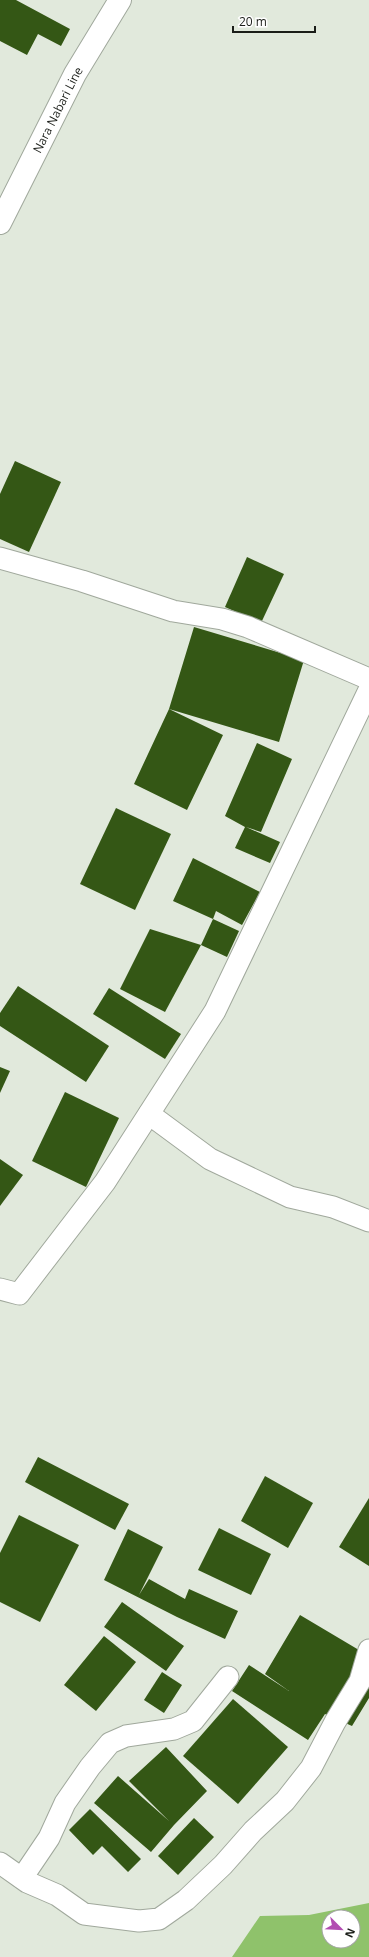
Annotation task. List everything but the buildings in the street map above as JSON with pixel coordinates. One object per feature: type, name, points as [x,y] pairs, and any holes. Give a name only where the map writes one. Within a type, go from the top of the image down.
[{"type":"main road","name":"Nara Nabari Line","points":[[0,223],[75,74],[120,0]]},
{"type":"street","points":[[0,558],[82,581],[173,611],[229,621],[369,679]]},
{"type":"street","points":[[0,1289],[19,1294],[105,1182],[215,1011],[369,690]]},
{"type":"street","points":[[149,1114],[210,1159],[290,1197],[333,1207],[369,1221]]},
{"type":"street","points":[[0,1863],[22,1878],[58,1896],[84,1914],[139,1921],[159,1918],[165,1915],[186,1900],[223,1865],[253,1831],[285,1801],[311,1768],[335,1722],[360,1681],[369,1650]]},
{"type":"street","points":[[22,1878],[49,1838],[65,1803],[90,1767],[110,1743],[126,1736],[174,1728],[193,1721],[228,1676]]},
{"type":"shaded area","points":[[369,1903],[369,1957],[232,1957],[260,1916],[309,1915],[321,1913],[321,1949],[361,1949],[361,1909],[339,1909]]}]
